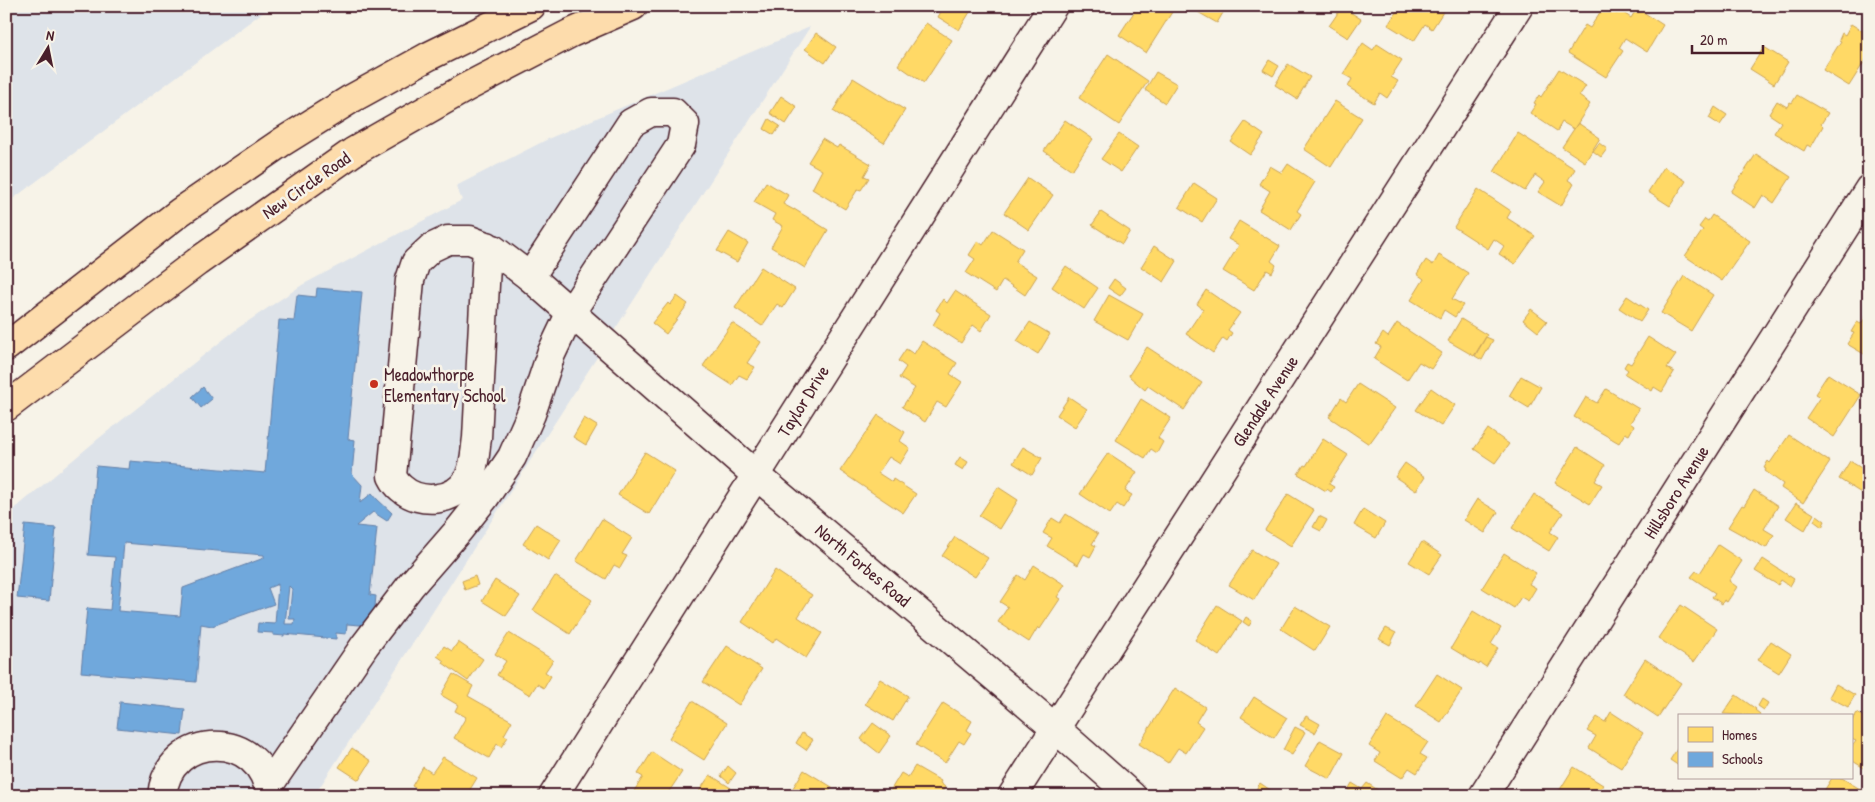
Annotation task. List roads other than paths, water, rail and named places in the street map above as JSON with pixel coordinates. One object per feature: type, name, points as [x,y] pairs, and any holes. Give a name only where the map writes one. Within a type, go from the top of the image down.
[{"type":"highway","points":[[6,346],[180,212],[282,142],[351,99],[429,56],[531,6]]},
{"type":"highway","name":"New Circle Road","points":[[6,407],[197,262],[353,152],[465,88],[571,33],[633,6]]},
{"type":"street","name":"Taylor Drive","points":[[553,796],[1054,6]]},
{"type":"street","name":"Glendale Avenue","points":[[1012,796],[1520,6]]},
{"type":"street","points":[[270,790],[365,645],[411,585],[485,497],[512,457],[531,414],[551,354],[571,312],[682,145],[685,124],[673,112],[651,112],[631,123],[530,277]]},
{"type":"street","name":"Hillsboro Avenue","points":[[1483,796],[1869,189]]},
{"type":"street","points":[[448,240],[470,240],[488,246],[477,438],[473,465],[467,480],[454,494],[442,499],[425,498],[400,488],[392,476],[410,280],[416,262],[431,248],[448,240]]},
{"type":"street","name":"North Forbes Road","points":[[488,246],[530,277],[571,312],[756,475],[1055,728],[1132,796]]},
{"type":"street","points":[[162,796],[163,786],[170,770],[182,757],[198,748],[215,745],[233,748],[249,756],[261,769],[270,790]]},
{"type":"place","name":"Meadowthorpe Elementary School","points":[[374,384]]}]
